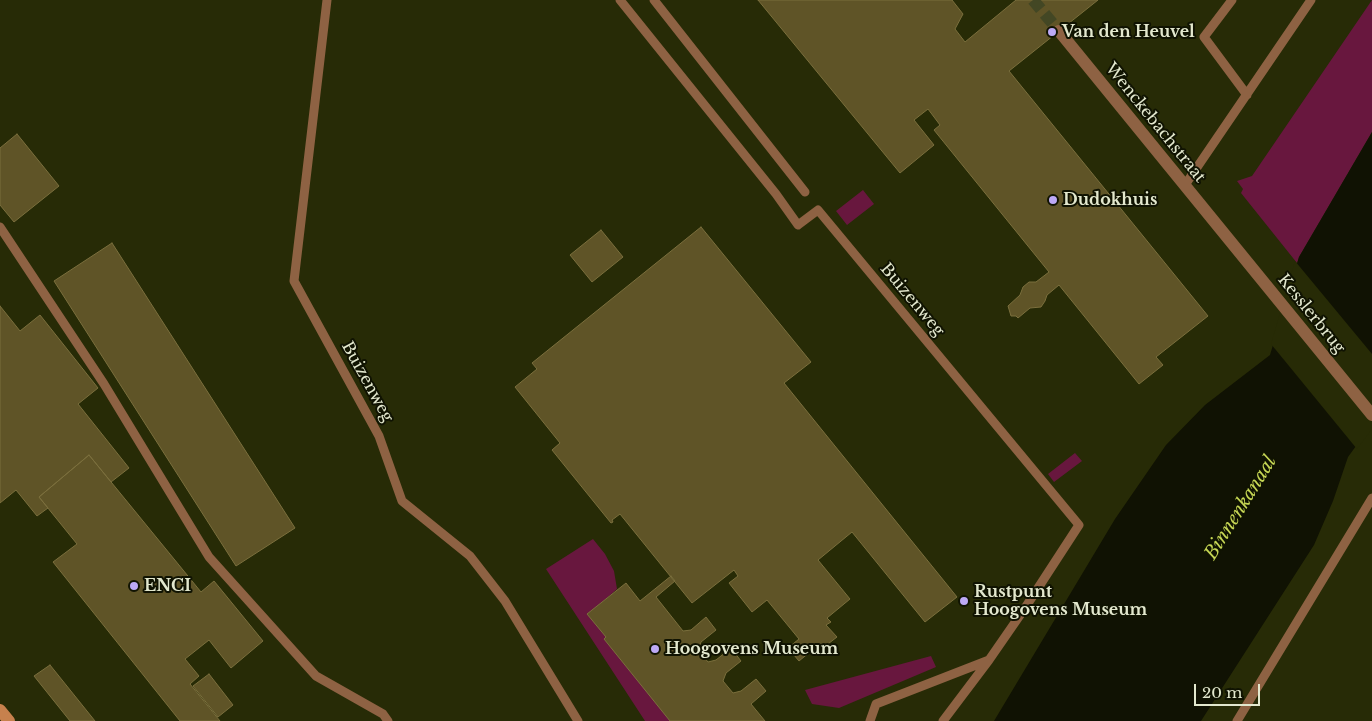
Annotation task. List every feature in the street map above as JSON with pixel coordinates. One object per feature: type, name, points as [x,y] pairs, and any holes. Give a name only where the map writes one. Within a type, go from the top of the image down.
[{"type":"street","name":"Wenckebachstraat","points":[[1059,32],[1225,235]]},
{"type":"street","name":"Kesslerbrug","points":[[1225,235],[1372,415]]},
{"type":"street","points":[[0,710],[9,721]]},
{"type":"lane","name":"Buizenweg","points":[[327,0],[294,281],[380,436],[402,501],[470,556],[506,601],[578,721]]},
{"type":"lane","name":"Buizenweg","points":[[620,0],[776,194],[798,225],[818,210],[1079,525],[989,660],[943,721]]},
{"type":"lane","points":[[654,0],[804,192]]},
{"type":"lane","points":[[1232,0],[1204,37],[1246,95]]},
{"type":"lane","points":[[1185,185],[1311,0]]},
{"type":"lane","points":[[0,227],[104,384],[209,557],[316,676],[384,714],[388,721]]},
{"type":"lane","points":[[1237,721],[1372,498]]},
{"type":"lane","points":[[870,721],[876,704],[989,660]]},
{"type":"shaded area","points":[[1372,0],[1372,132],[1297,263],[1241,193],[1243,189],[1237,181],[1252,176]]},
{"type":"shaded area","points":[[863,190],[874,204],[847,225],[836,211]]},
{"type":"shaded area","points":[[1075,453],[1082,461],[1054,482],[1048,474]]},
{"type":"shaded area","points":[[593,539],[605,554],[614,571],[617,589],[589,614],[676,721],[645,721],[546,569]]},
{"type":"shaded area","points":[[931,656],[936,667],[839,708],[812,704],[805,690]]},
{"type":"water","name":"Binnenkanaal","points":[[1372,132],[1372,424],[1348,457],[1333,501],[1314,545],[1201,721],[994,721],[1115,519],[1166,445],[1205,405],[1270,355],[1299,257]]},
{"type":"pier","points":[[1295,261],[1372,354],[1372,429],[1357,449],[1271,344]]},
{"type":"building","name":"Dudokhuis","points":[[758,0],[952,0],[963,14],[955,29],[965,42],[1016,0],[1098,0],[1009,71],[1208,316],[1156,357],[1163,365],[1139,384],[1059,285],[1047,295],[1041,307],[1030,308],[1018,318],[1011,316],[1008,306],[1020,295],[1023,287],[1029,282],[1036,282],[1049,272],[934,130],[940,125],[928,109],[914,120],[934,145],[900,173]]},
{"type":"building","points":[[17,134],[59,186],[14,222],[0,205],[0,148]]},
{"type":"building","points":[[701,227],[811,362],[784,383],[957,597],[925,622],[852,532],[818,560],[850,599],[827,618],[831,622],[826,625],[837,637],[824,647],[821,643],[799,661],[788,648],[799,639],[767,600],[752,612],[729,583],[738,576],[734,570],[692,603],[620,514],[611,523],[552,450],[560,443],[515,387],[537,369],[532,363]]},
{"type":"building","points":[[601,230],[623,257],[592,282],[570,255]]},
{"type":"building","points":[[112,243],[295,528],[236,566],[54,281]]},
{"type":"building","points":[[0,306],[20,331],[40,315],[98,388],[78,404],[129,468],[111,482],[89,455],[39,497],[48,508],[37,516],[16,490],[0,503]]},
{"type":"building","name":"ENCI","points":[[89,455],[201,592],[214,581],[263,641],[231,668],[209,640],[185,659],[199,676],[190,684],[220,721],[180,721],[53,562],[77,544],[39,497]]},
{"type":"building","name":"Hoogovens Museum","points":[[671,576],[675,581],[656,597],[683,631],[691,630],[706,617],[716,630],[701,642],[698,650],[708,662],[716,660],[731,648],[741,661],[726,673],[723,681],[733,693],[741,691],[756,679],[766,691],[751,704],[765,721],[670,721],[604,639],[606,637],[587,614],[626,583],[640,601]]},
{"type":"building","points":[[50,665],[95,721],[70,721],[34,676]]},
{"type":"building","points":[[209,674],[233,705],[218,717],[193,686]]},
{"type":"tunnel","points":[[1033,0],[1059,31]]},
{"type":"place","name":"Van den Heuvel","points":[[1052,32]]},
{"type":"place","name":"Dudokhuis","points":[[1053,200]]},
{"type":"place","name":"ENCI","points":[[134,586]]},
{"type":"place","name":"Rustpunt Hoogovens Museum","points":[[964,601]]},
{"type":"place","name":"Hoogovens Museum","points":[[655,649]]}]
